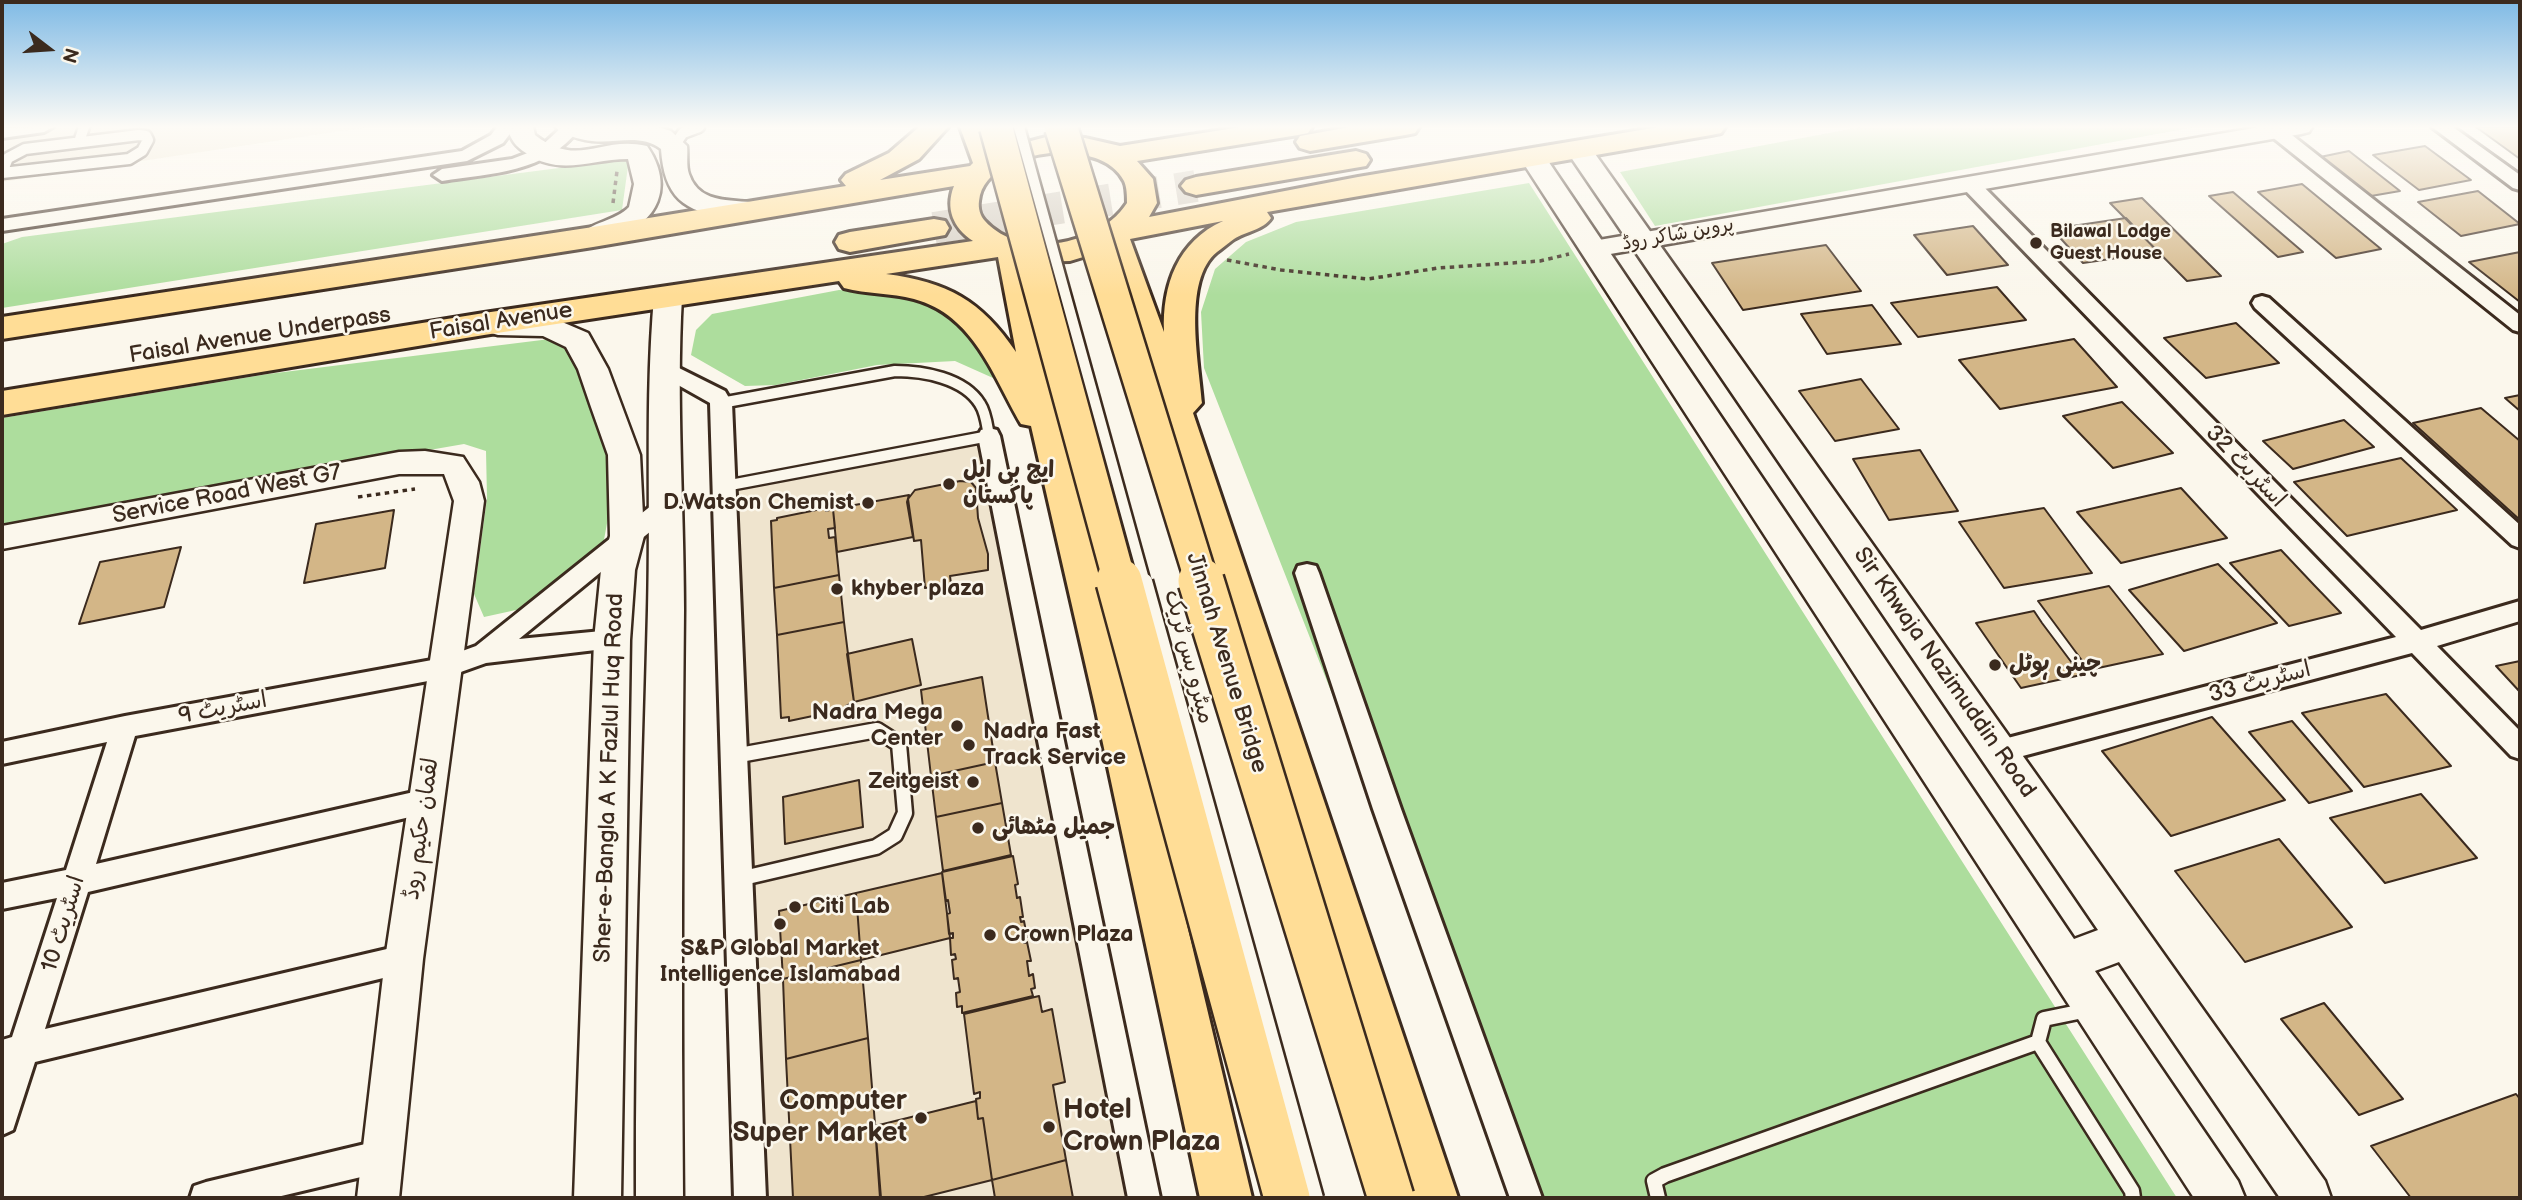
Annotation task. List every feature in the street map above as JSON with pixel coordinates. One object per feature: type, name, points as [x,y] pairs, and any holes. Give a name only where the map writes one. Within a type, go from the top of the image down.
[{"type":"main road","points":[[593,237],[632,221],[647,204],[647,183]]},
{"type":"main road","points":[[681,183],[692,199],[709,207],[766,209],[846,183]]},
{"type":"main road","points":[[2,328],[593,237],[911,183]]},
{"type":"main road","points":[[971,183],[967,188],[963,205],[968,221],[980,236],[1006,248],[1038,254],[1065,253],[1091,247],[1118,234],[1377,183]]},
{"type":"main road","points":[[1011,183],[1287,1198]]},
{"type":"main road","name":"Jinnah Avenue Bridge","points":[[1078,183],[1391,1198]]},
{"type":"main road","points":[[1118,234],[1138,215],[1144,198],[1142,183]]},
{"type":"main road","points":[[1156,183],[1163,199],[1180,205],[1278,192],[1358,186]]},
{"type":"main road","points":[[1549,183],[2221,1198]]},
{"type":"main road","name":"Sir Khwaja Nazimuddin Road","points":[[1601,183],[2000,751],[2308,1198]]},
{"type":"main road","points":[[1186,443],[1179,293],[1192,261],[1216,236],[1239,225],[1358,186]]},
{"type":"main road","points":[[811,273],[843,262],[941,245],[949,239],[940,192],[936,190],[850,200],[828,199]]},
{"type":"main road","name":"Faisal Avenue Underpass","points":[[2,349],[931,215],[2,378]]},
{"type":"main road","points":[[1118,234],[1432,1198]]},
{"type":"main road","points":[[1006,248],[1115,706],[1226,1198]]},
{"type":"main road","name":"Faisal Avenue","points":[[2,403],[811,273],[1006,248]]},
{"type":"main road","points":[[776,279],[849,280],[903,286],[936,295],[958,306],[980,328],[1016,378],[1055,461]]},
{"type":"main road","points":[[659,1198],[661,801],[666,607],[663,366],[667,297]]},
{"type":"main road","name":"Sher-e-Bangla A K Fazlul Huq Road","points":[[484,324],[548,326],[577,340],[593,369],[624,455],[627,536],[618,570],[612,640],[598,1198]]},
{"type":"main road","points":[[2065,963],[2129,938]]},
{"type":"street","points":[[2,225],[281,183]]},
{"type":"street","points":[[226,191],[256,197],[374,183]]},
{"type":"street","name":"پروین شاکر روڈ","points":[[1593,249],[1976,183]]},
{"type":"street","points":[[2341,183],[2520,325]]},
{"type":"street","name":"اسٹریٹ 32","points":[[1970,184],[2520,748]]},
{"type":"street","points":[[2262,303],[2520,539]]},
{"type":"street","points":[[663,366],[710,391],[721,403],[750,1198]]},
{"type":"street","points":[[989,436],[1144,1198]]},
{"type":"street","name":"Service Road West G7","points":[[2,537],[399,464],[453,464]]},
{"type":"street","name":"لقمان حکیم روڈ","points":[[378,1198],[404,959],[469,501],[464,482],[453,464]]},
{"type":"street","points":[[485,653],[665,507]]},
{"type":"street","points":[[1307,573],[1387,809],[1526,1198]]},
{"type":"street","name":"اسٹریٹ 33","points":[[2000,751],[2416,642],[2520,611]]},
{"type":"street","points":[[444,668],[485,653],[612,640]]},
{"type":"street","name":"اسٹریٹ 9","points":[[2,753],[125,727],[444,668]]},
{"type":"street","name":"اسٹریٹ 10","points":[[2,1119],[13,1053],[77,881],[125,727]]},
{"type":"street","points":[[2,896],[427,800]]},
{"type":"street","points":[[13,1053],[404,959]]},
{"type":"street","points":[[206,1198],[382,1156]]},
{"type":"lane","name":"میٹرو بس ٹریک","points":[[1035,183],[1316,1198]]},
{"type":"lane","points":[[721,403],[895,371],[922,372],[964,390],[975,398],[984,412],[989,436],[725,486]]},
{"type":"lane","points":[[734,756],[877,730],[886,733],[899,744],[907,812],[894,836],[876,846],[739,879]]},
{"type":"lane","points":[[2095,1008],[2045,1019],[2038,1042],[2132,1191],[2133,1198]]},
{"type":"lane","points":[[1658,1198],[1654,1181],[1665,1175],[2038,1042]]},
{"type":"path","points":[[1192,261],[1214,258],[1281,270],[1368,279],[1438,268],[1541,261],[1593,249]]},
{"type":"shaded area","points":[[989,436],[1144,1198],[750,1198],[725,486]]},
{"type":"green space","points":[[442,183],[626,183],[622,210],[2,308],[2,244],[22,237]]},
{"type":"green space","points":[[1529,183],[2177,1198],[1530,1198],[1204,368],[1201,312],[1215,269],[1246,242],[1296,222]]},
{"type":"green space","points":[[1627,183],[1890,183],[1655,226]]},
{"type":"green space","points":[[839,290],[922,295],[981,332],[1002,382],[955,361],[877,365],[776,385],[745,386],[691,355],[696,330],[712,314]]},
{"type":"green space","points":[[558,338],[586,377],[615,479],[600,562],[548,603],[484,617],[474,594],[487,498],[486,451],[464,444],[2,524],[2,418],[268,374]]},
{"type":"building","points":[[2354,183],[2390,183],[2400,191],[2371,196]]},
{"type":"building","points":[[2410,183],[2455,183],[2419,190]]},
{"type":"building","points":[[2302,184],[2381,249],[2336,258],[2258,192]]},
{"type":"building","points":[[2478,191],[2520,224],[2461,236],[2418,202]]},
{"type":"building","points":[[2233,192],[2303,252],[2278,257],[2209,196]]},
{"type":"building","points":[[2142,198],[2221,276],[2187,281],[2110,203]]},
{"type":"building","points":[[2126,218],[2158,252],[2083,263],[2052,229]]},
{"type":"building","points":[[1973,226],[2008,265],[1947,275],[1914,235]]},
{"type":"building","points":[[1826,245],[1861,291],[1743,310],[1712,263]]},
{"type":"building","points":[[2520,252],[2520,302],[2469,262]]},
{"type":"building","points":[[1997,287],[2026,320],[1918,337],[1891,303]]},
{"type":"building","points":[[1872,305],[1901,344],[1827,354],[1801,314]]},
{"type":"building","points":[[2236,323],[2279,363],[2206,378],[2164,338]]},
{"type":"building","points":[[2074,339],[2117,387],[2000,409],[1959,360]]},
{"type":"building","points":[[1861,379],[1899,429],[1835,441],[1799,391]]},
{"type":"building","points":[[2520,395],[2520,411],[2505,398]]},
{"type":"building","points":[[2122,402],[2173,453],[2113,468],[2063,416]]},
{"type":"building","points":[[2481,408],[2520,441],[2520,520],[2413,423]]},
{"type":"building","points":[[2344,420],[2374,447],[2293,469],[2263,441]]},
{"type":"building","points":[[1920,450],[1958,511],[1889,520],[1853,459]]},
{"type":"building","points":[[2401,458],[2457,510],[2347,536],[2294,482]]},
{"type":"building","points":[[960,481],[971,482],[976,488],[978,518],[988,554],[988,570],[950,576],[951,584],[925,588],[921,540],[914,541],[908,499],[915,490]]},
{"type":"building","points":[[2181,488],[2227,538],[2121,563],[2077,512]]},
{"type":"building","points":[[909,495],[907,502],[913,537],[837,552],[833,509]]},
{"type":"building","points":[[826,508],[826,511],[833,509],[835,528],[828,529],[829,538],[835,537],[839,575],[774,588],[771,521]]},
{"type":"building","points":[[2044,508],[2092,573],[2004,588],[1959,522]]},
{"type":"building","points":[[394,510],[385,568],[304,583],[316,524]]},
{"type":"building","points":[[181,547],[164,607],[79,624],[100,562]]},
{"type":"building","points":[[2281,550],[2341,613],[2289,626],[2230,563]]},
{"type":"building","points":[[2218,564],[2277,623],[2184,651],[2129,590]]},
{"type":"building","points":[[839,575],[844,622],[777,635],[774,588]]},
{"type":"building","points":[[2109,586],[2163,654],[2089,670],[2038,601]]},
{"type":"building","points":[[2034,611],[2081,675],[2021,688],[1976,623]]},
{"type":"building","points":[[844,622],[854,702],[846,706],[846,709],[789,721],[789,717],[781,718],[777,635]]},
{"type":"building","points":[[912,639],[921,685],[854,702],[847,654]]},
{"type":"building","points":[[2520,661],[2520,692],[2496,666]]},
{"type":"building","name":"Nadra Mega Center","points":[[982,677],[995,762],[931,776],[921,690]]},
{"type":"building","points":[[2386,694],[2451,766],[2364,787],[2302,713]]},
{"type":"building","points":[[2212,717],[2285,800],[2171,836],[2102,751]]},
{"type":"building","points":[[2292,721],[2352,791],[2309,803],[2249,732]]},
{"type":"building","points":[[995,762],[1002,803],[936,817],[931,776]]},
{"type":"building","points":[[859,780],[863,827],[785,844],[783,797]]},
{"type":"building","points":[[2421,794],[2477,858],[2385,883],[2330,818]]},
{"type":"building","points":[[1002,803],[1011,855],[943,871],[936,817]]},
{"type":"building","points":[[2279,839],[2352,927],[2245,962],[2175,871]]},
{"type":"building","name":"Crown Plaza","points":[[1013,856],[1018,884],[1015,885],[1017,898],[1020,897],[1023,917],[1020,917],[1021,922],[1024,921],[1027,937],[1023,938],[1024,943],[1027,942],[1031,961],[1027,961],[1029,976],[1033,974],[1035,988],[1031,989],[1033,996],[962,1013],[962,1006],[957,1007],[956,993],[960,992],[958,978],[954,979],[952,960],[956,959],[955,954],[951,955],[950,938],[953,938],[953,933],[949,934],[947,914],[950,913],[942,872]]},
{"type":"building","points":[[942,873],[950,938],[861,960],[856,893]]},
{"type":"building","points":[[856,893],[861,960],[783,979],[779,911]]},
{"type":"building","points":[[861,960],[868,1038],[786,1059],[783,979]]},
{"type":"building","points":[[1039,996],[1042,1012],[1052,1009],[1065,1082],[1053,1085],[1066,1160],[992,1180],[983,1118],[978,1119],[976,1099],[980,1098],[980,1092],[974,1094],[964,1014]]},
{"type":"building","points":[[2324,1003],[2403,1099],[2359,1115],[2281,1019]]},
{"type":"building","points":[[868,1038],[881,1198],[793,1198],[786,1059]]},
{"type":"building","points":[[2516,1094],[2520,1099],[2520,1198],[2411,1198],[2371,1146]]},
{"type":"building","points":[[976,1101],[978,1119],[983,1118],[992,1180],[920,1198],[880,1198],[875,1126]]},
{"type":"building","points":[[1066,1160],[1073,1198],[995,1198],[992,1180]]},
{"type":"tunnel","points":[[934,228],[1196,186]]},
{"type":"place","name":"Bilawal Lodge Guest House","points":[[2036,243]]},
{"type":"place","name":"ایچ بی ایل پاکستان","points":[[949,484]]},
{"type":"place","name":"D.Watson Chemist","points":[[868,503]]},
{"type":"place","name":"khyber plaza","points":[[837,589]]},
{"type":"place","name":"چینی ہوٹل","points":[[1995,665]]},
{"type":"place","name":"Nadra Mega Center","points":[[957,726]]},
{"type":"place","name":"Nadra Fast Track Service","points":[[969,745]]},
{"type":"place","name":"Zeitgeist","points":[[973,782]]},
{"type":"place","name":"جمیل مٹھائی","points":[[978,828]]},
{"type":"place","name":"Citi Lab","points":[[795,907]]},
{"type":"place","name":"S&P Global Market Intelligence Islamabad","points":[[780,924]]},
{"type":"place","name":"Crown Plaza","points":[[990,935]]},
{"type":"place","name":"Computer Super Market","points":[[921,1118]]},
{"type":"place","name":"Hotel Crown Plaza","points":[[1049,1127]]}]
